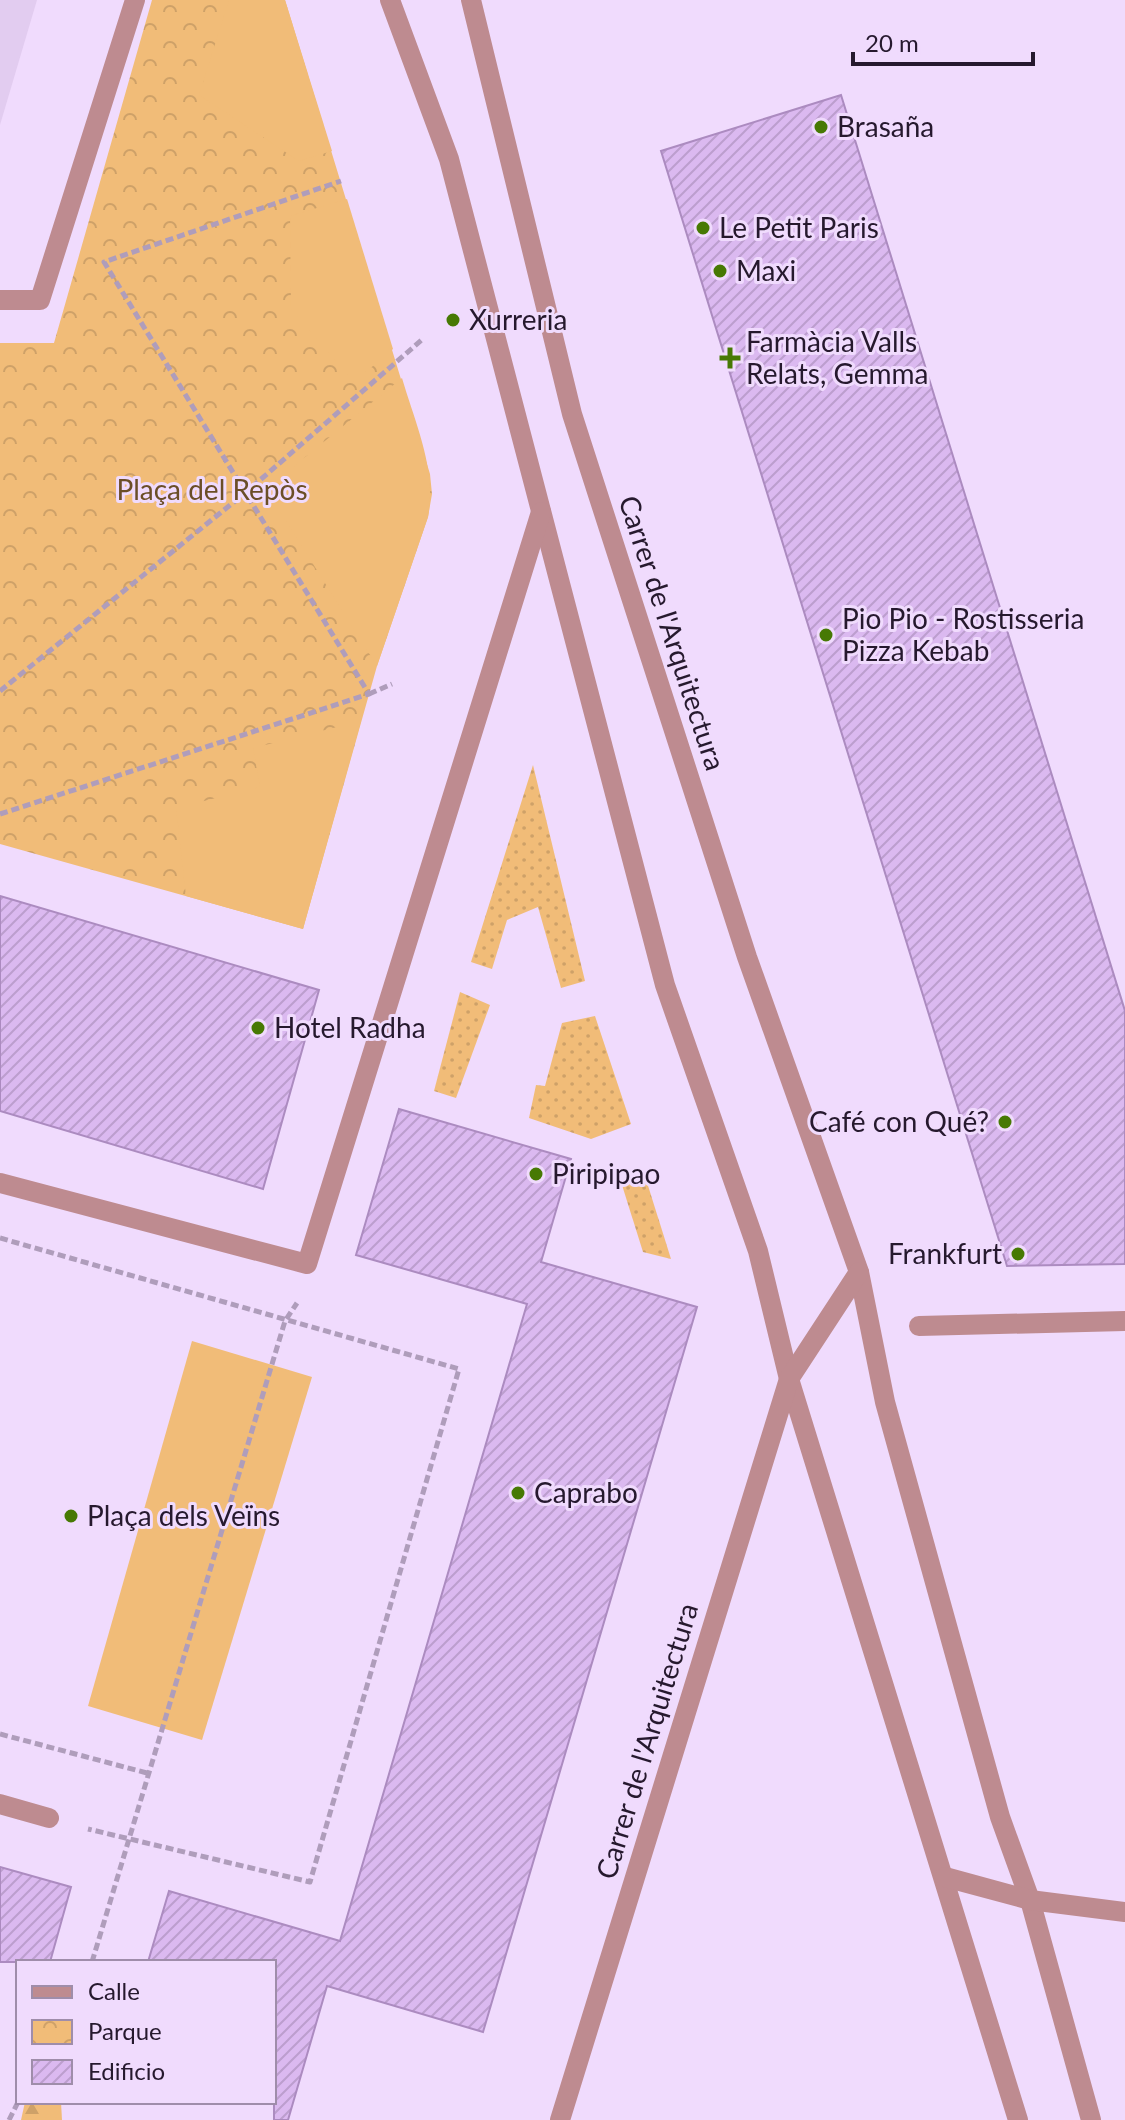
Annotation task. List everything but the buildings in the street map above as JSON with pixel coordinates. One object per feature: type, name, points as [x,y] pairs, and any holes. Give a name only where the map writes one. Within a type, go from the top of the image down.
[{"type":"street","points":[[0,300],[40,300],[135,0]]},
{"type":"street","points":[[390,0],[449,159],[665,985],[758,1251],[789,1379],[1018,2120]]},
{"type":"street","name":"Carrer de l'Arquitectura","points":[[471,0],[572,414],[747,957],[859,1272],[885,1402],[1000,1817],[1030,1900],[1091,2120]]},
{"type":"street","points":[[0,1183],[307,1264],[541,512]]},
{"type":"street","name":"Carrer de l'Arquitectura","points":[[560,2120],[789,1379],[859,1272]]},
{"type":"street","points":[[919,1326],[1125,1321]]},
{"type":"street","points":[[0,1804],[49,1818]]},
{"type":"street","points":[[945,1877],[1030,1900],[1125,1912]]},
{"type":"path","points":[[341,181],[104,262],[369,694]]},
{"type":"path","points":[[0,691],[245,493],[424,338]]},
{"type":"path","points":[[0,814],[392,684]]},
{"type":"path","points":[[0,1238],[459,1369],[310,1882],[127,1840],[49,1818]]},
{"type":"path","points":[[93,1960],[285,1321],[300,1299]]},
{"type":"path","points":[[0,1734],[147,1773]]},
{"type":"shaded area","points":[[0,0],[37,0],[0,125]]},
{"type":"green space","name":"Plaça del Repòs","points":[[152,0],[285,0],[430,474],[432,494],[428,517],[377,666],[303,929],[0,844],[0,343],[54,343]]},
{"type":"green space","points":[[229,0],[285,0],[332,151],[299,161],[199,95]]},
{"type":"green space","points":[[347,199],[393,349],[354,382],[291,309],[290,216]]},
{"type":"green space","points":[[402,378],[423,446],[430,499],[428,517],[377,666],[266,489]]},
{"type":"green space","points":[[361,721],[303,929],[186,896],[176,808],[260,787],[253,748]]},
{"type":"green space","points":[[533,765],[585,981],[561,988],[538,907],[507,920],[492,969],[471,962]]},
{"type":"green space","points":[[460,992],[490,1005],[456,1098],[434,1091]]},
{"type":"green space","points":[[595,1016],[631,1124],[591,1139],[529,1118],[536,1085],[545,1086],[562,1023]]},
{"type":"green space","points":[[645,1176],[671,1259],[643,1252],[622,1185]]},
{"type":"green space","points":[[192,1341],[312,1377],[202,1740],[88,1706]]},
{"type":"green space","points":[[25,2104],[61,2104],[62,2120],[21,2120]]},
{"type":"place","name":"Brasaña","points":[[821,127]]},
{"type":"place","name":"Le Petit Paris","points":[[703,228]]},
{"type":"place","name":"Maxi","points":[[720,271]]},
{"type":"place","name":"Xurreria","points":[[453,320]]},
{"type":"place","name":"Farmàcia Valls Relats, Gemma","points":[[730,358]]},
{"type":"place","name":"Pio Pio - Rostisseria Pizza Kebab","points":[[826,635]]},
{"type":"place","name":"Hotel Radha","points":[[258,1028]]},
{"type":"place","name":"Café con Qué?","points":[[1005,1122]]},
{"type":"place","name":"Piripipao","points":[[536,1174]]},
{"type":"place","name":"Frankfurt","points":[[1018,1254]]},
{"type":"place","name":"Caprabo","points":[[518,1493]]},
{"type":"place","name":"Plaça dels Veïns","points":[[71,1516]]}]
